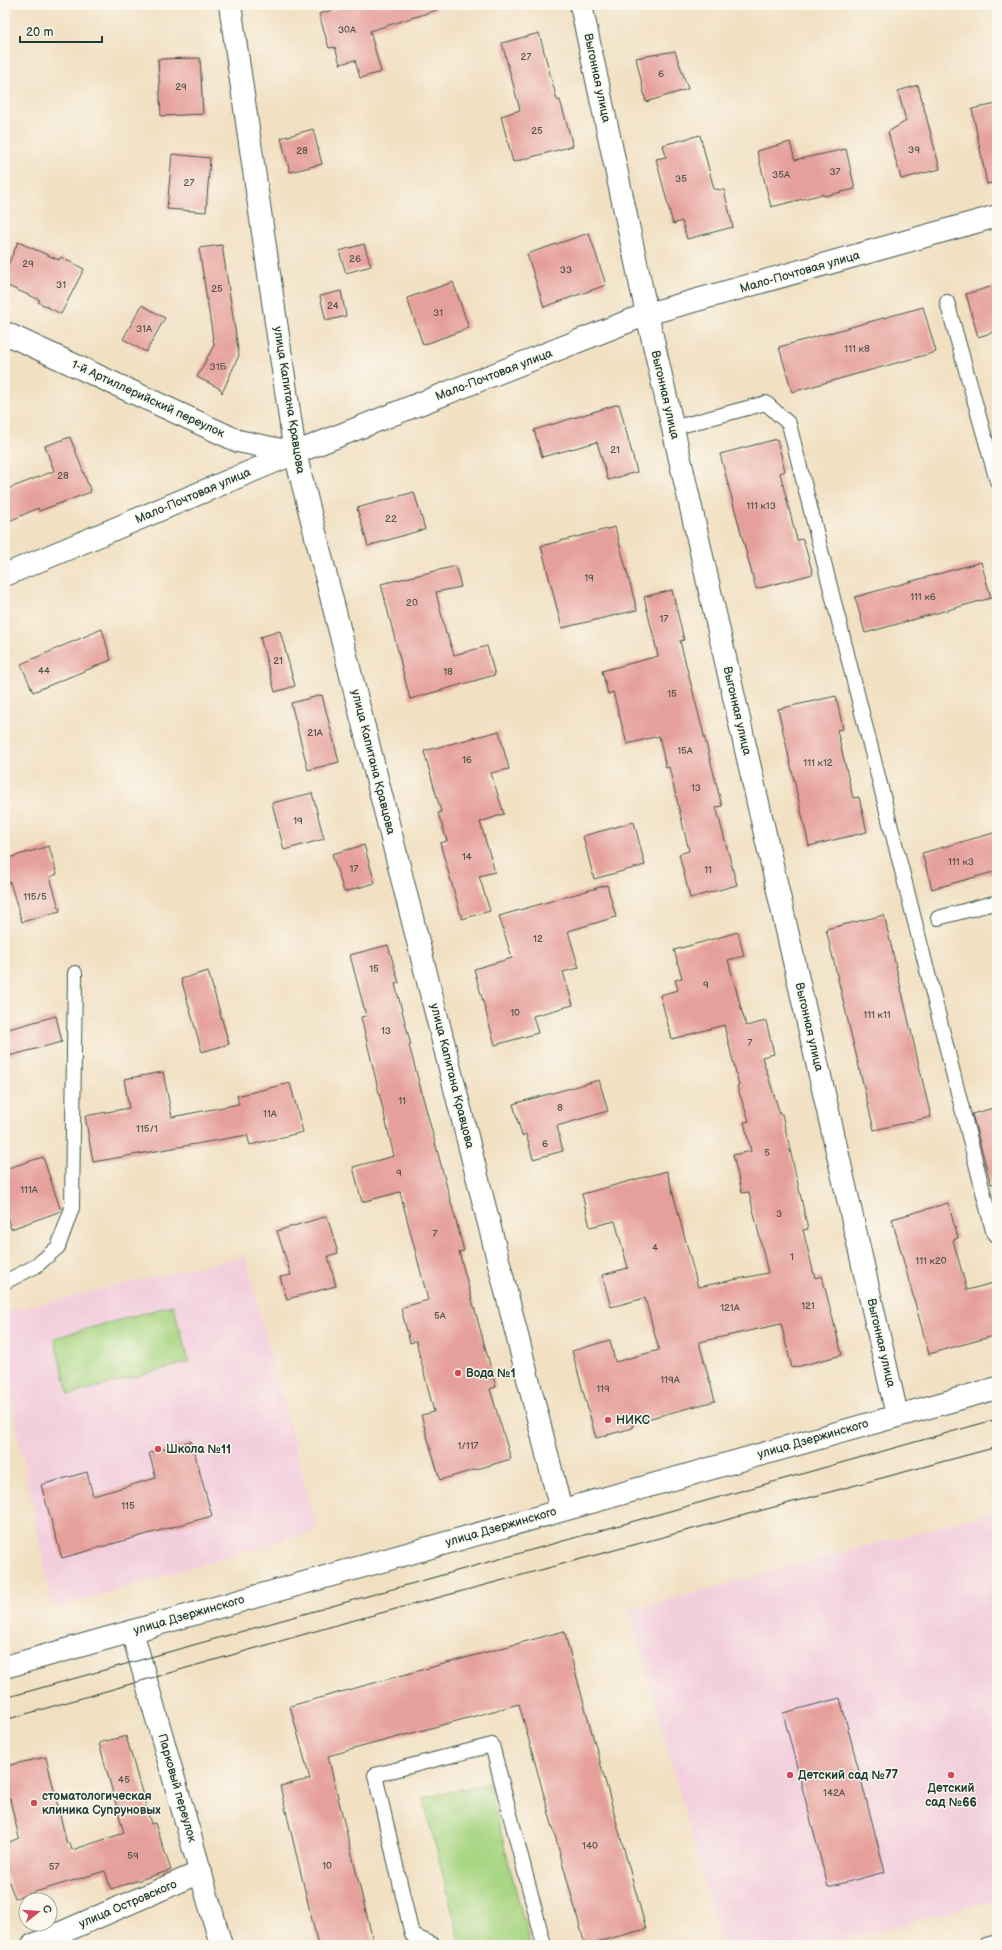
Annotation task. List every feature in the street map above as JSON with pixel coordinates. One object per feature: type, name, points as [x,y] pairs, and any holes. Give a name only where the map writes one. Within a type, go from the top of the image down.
[{"type":"street","name":"улица Капитана Кравцова","points":[[230,5],[295,453],[561,1510]]},
{"type":"street","name":"Выгонная улица","points":[[581,5],[647,314],[897,1416]]},
{"type":"street","name":"Мало-Почтовая улица","points":[[5,575],[295,453],[647,314],[997,216]]},
{"type":"street","name":"1-й Артиллерийский переулок","points":[[5,333],[238,441],[295,453]]},
{"type":"street","name":"улица Дзержинского","points":[[5,1667],[997,1388]]},
{"type":"street","name":"Парковый переулок","points":[[132,1631],[221,1945]]},
{"type":"street","name":"улица Островского","points":[[33,1945],[201,1872]]},
{"type":"lane","points":[[947,302],[997,481]]},
{"type":"lane","points":[[673,428],[766,403],[789,424],[993,1232],[997,1236]]},
{"type":"lane","points":[[938,918],[997,902]]},
{"type":"lane","points":[[5,1282],[36,1266],[58,1247],[72,1208],[75,973]]},
{"type":"lane","points":[[434,1945],[412,1935],[375,1775],[492,1745],[544,1945]]},
{"type":"lane","points":[[986,1945],[997,1942]]},
{"type":"shaded area","name":"Школа №11","points":[[245,1256],[317,1530],[53,1609],[5,1368],[5,1312]]},
{"type":"shaded area","name":"Детский сад №77","points":[[997,1511],[997,1899],[826,1945],[721,1945],[630,1610]]},
{"type":"green space","points":[[173,1305],[189,1362],[69,1395],[54,1338]]},
{"type":"green space","points":[[488,1783],[530,1945],[461,1945],[423,1798]]},
{"type":"building","points":[[351,5],[436,5],[437,10],[370,31],[381,72],[360,78],[355,60],[340,64],[335,47],[329,48],[319,14]]},
{"type":"building","points":[[539,33],[557,100],[560,100],[573,146],[513,162],[501,116],[520,110],[502,43]]},
{"type":"building","points":[[675,51],[688,89],[646,102],[636,58]]},
{"type":"building","points":[[200,58],[203,114],[161,116],[158,59]]},
{"type":"building","points":[[918,85],[940,169],[901,179],[888,132],[906,121],[898,91]]},
{"type":"building","points":[[997,104],[997,182],[987,184],[972,109]]},
{"type":"building","points":[[313,129],[322,164],[290,172],[281,138]]},
{"type":"building","points":[[700,135],[714,189],[724,190],[733,227],[687,239],[682,221],[673,224],[656,159],[666,157],[663,145]]},
{"type":"building","points":[[790,142],[795,160],[846,149],[855,189],[824,196],[823,194],[771,207],[757,151]]},
{"type":"building","points":[[172,154],[210,158],[206,212],[167,209]]},
{"type":"building","points":[[589,233],[606,285],[544,307],[527,254]]},
{"type":"building","points":[[18,242],[59,260],[61,257],[84,269],[61,314],[38,302],[40,300],[5,285],[5,272]]},
{"type":"building","points":[[364,244],[371,266],[346,273],[339,251]]},
{"type":"building","points":[[222,245],[239,355],[222,393],[221,389],[197,377],[214,345],[199,248]]},
{"type":"building","points":[[453,282],[469,328],[423,345],[407,298]]},
{"type":"building","points":[[997,285],[997,331],[978,337],[966,294]]},
{"type":"building","points":[[341,291],[346,316],[326,321],[320,296]]},
{"type":"building","points":[[142,305],[165,318],[146,352],[123,339]]},
{"type":"building","points":[[923,307],[936,352],[792,392],[779,347]]},
{"type":"building","points":[[619,404],[637,472],[608,480],[597,442],[542,457],[534,430]]},
{"type":"building","points":[[70,437],[91,492],[39,511],[38,508],[5,523],[5,490],[54,471],[45,446]]},
{"type":"building","points":[[777,439],[785,471],[780,473],[797,540],[803,539],[813,574],[756,589],[720,454]]},
{"type":"building","points":[[414,492],[425,529],[368,546],[357,508]]},
{"type":"building","points":[[615,527],[637,610],[562,628],[541,546]]},
{"type":"building","points":[[981,562],[991,598],[865,633],[855,597]]},
{"type":"building","points":[[456,566],[461,587],[436,592],[446,634],[454,655],[487,646],[495,675],[410,699],[381,584]]},
{"type":"building","points":[[672,590],[684,640],[680,641],[722,806],[716,807],[737,885],[690,898],[679,854],[689,851],[669,767],[666,768],[659,736],[627,744],[613,692],[608,694],[602,671],[658,656],[644,597]]},
{"type":"building","points":[[102,629],[111,660],[33,692],[21,664]]},
{"type":"building","points":[[280,631],[295,686],[275,692],[260,637]]},
{"type":"building","points":[[322,695],[339,762],[308,770],[291,703]]},
{"type":"building","points":[[836,696],[843,729],[837,730],[853,798],[859,797],[867,832],[809,846],[778,709]]},
{"type":"building","points":[[499,731],[509,769],[491,773],[504,814],[480,822],[495,872],[479,876],[490,911],[462,919],[440,843],[447,841],[438,813],[441,812],[424,751]]},
{"type":"building","points":[[312,793],[324,839],[284,850],[272,803]]},
{"type":"building","points":[[634,822],[645,865],[594,879],[583,836]]},
{"type":"building","points":[[997,832],[997,871],[932,889],[922,853]]},
{"type":"building","points":[[364,845],[375,883],[344,892],[332,854]]},
{"type":"building","points":[[49,846],[57,874],[50,877],[60,911],[22,922],[10,882],[5,884],[5,859]]},
{"type":"building","points":[[607,885],[616,917],[568,931],[579,968],[563,972],[573,1005],[533,1016],[538,1033],[495,1045],[474,969],[512,958],[499,916]]},
{"type":"building","points":[[884,915],[931,1117],[874,1130],[826,929]]},
{"type":"building","points":[[738,932],[744,956],[728,960],[746,1026],[766,1021],[774,1054],[762,1057],[780,1114],[782,1114],[808,1229],[803,1230],[815,1278],[822,1276],[842,1355],[792,1368],[781,1324],[699,1342],[715,1401],[632,1423],[633,1428],[596,1438],[572,1351],[610,1340],[615,1362],[659,1350],[645,1298],[611,1307],[602,1275],[628,1268],[615,1221],[590,1227],[582,1194],[667,1171],[698,1287],[768,1273],[749,1192],[742,1193],[733,1155],[751,1151],[744,1122],[749,1121],[737,1086],[739,1085],[724,1025],[672,1039],[660,995],[678,990],[675,980],[682,978],[674,950]]},
{"type":"building","points":[[388,945],[399,983],[395,984],[411,1045],[409,1045],[464,1251],[459,1252],[496,1387],[490,1389],[511,1459],[440,1480],[421,1415],[434,1412],[416,1341],[410,1343],[401,1308],[428,1300],[400,1192],[362,1202],[353,1167],[394,1156],[361,1017],[366,1016],[350,955]]},
{"type":"building","points":[[208,971],[229,1044],[202,1052],[181,979]]},
{"type":"building","points":[[56,1016],[62,1042],[5,1057],[5,1030]]},
{"type":"building","points":[[163,1072],[172,1117],[239,1104],[237,1096],[290,1083],[303,1132],[250,1145],[247,1135],[93,1162],[85,1116],[129,1108],[124,1079]]},
{"type":"building","points":[[599,1080],[608,1111],[557,1126],[563,1151],[533,1159],[526,1134],[522,1136],[513,1104]]},
{"type":"building","points":[[997,1107],[997,1183],[991,1184],[972,1114]]},
{"type":"building","points":[[43,1157],[61,1211],[11,1229],[5,1211],[5,1169]]},
{"type":"building","points":[[948,1203],[958,1238],[953,1240],[967,1290],[997,1282],[997,1335],[929,1354],[892,1219]]},
{"type":"building","points":[[327,1216],[338,1253],[328,1256],[336,1286],[287,1299],[280,1277],[291,1275],[277,1231]]},
{"type":"building","name":"Школа №11","points":[[191,1441],[212,1516],[62,1558],[41,1485],[87,1472],[93,1496],[156,1478],[149,1453]]},
{"type":"building","points":[[564,1631],[646,1929],[585,1945],[519,1704],[328,1756],[374,1945],[318,1945],[280,1786],[310,1779],[290,1706]]},
{"type":"building","points":[[840,1698],[885,1872],[828,1887],[783,1713]]},
{"type":"building","points":[[126,1736],[151,1824],[155,1823],[171,1870],[111,1889],[105,1871],[35,1892],[18,1892],[18,1897],[15,1898],[5,1872],[5,1844],[19,1838],[10,1799],[5,1800],[5,1766],[46,1757],[67,1844],[70,1843],[72,1850],[124,1833],[99,1743]]},
{"type":"tram line","points":[[5,1698],[997,1419]]},
{"type":"tram line","points":[[5,1720],[340,1624],[997,1447]]},
{"type":"place","name":"Вода №1","points":[[458,1373]]},
{"type":"place","name":"НИКС","points":[[608,1420]]},
{"type":"place","name":"Школа №11","points":[[158,1449]]},
{"type":"place","name":"Детский сад №77","points":[[790,1775]]},
{"type":"place","name":"Детский сад №66","points":[[951,1775]]},
{"type":"place","name":"стоматологическая клиника Супруновых","points":[[34,1803]]}]
